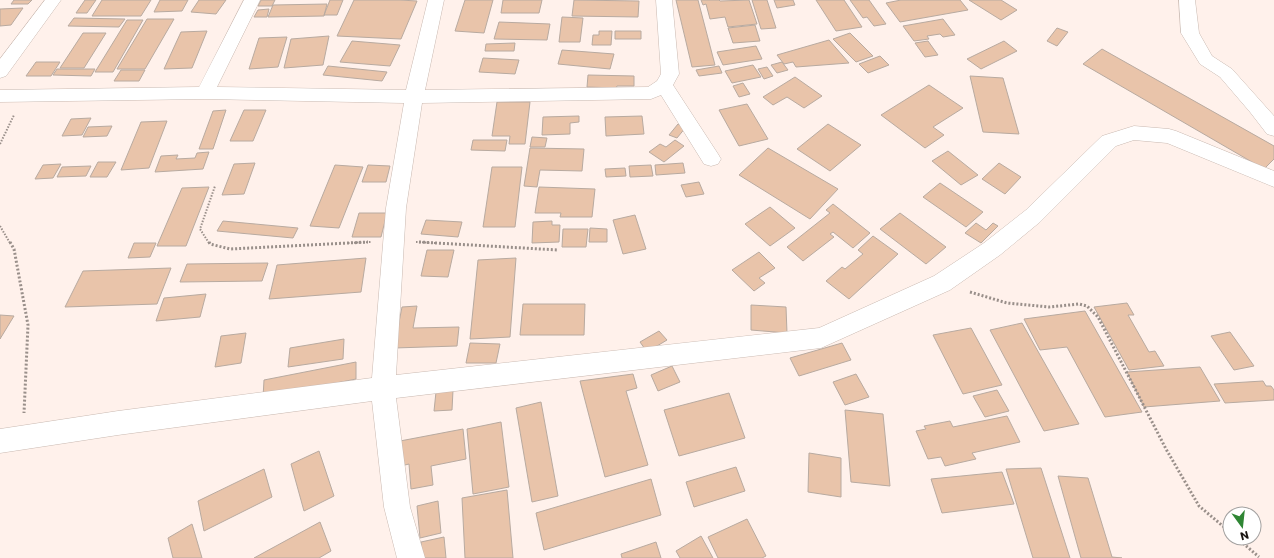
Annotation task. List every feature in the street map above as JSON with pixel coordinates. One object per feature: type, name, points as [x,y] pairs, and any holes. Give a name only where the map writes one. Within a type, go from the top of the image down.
[{"type":"street","points":[[0,72],[53,0]]},
{"type":"street","points":[[205,93],[252,0]]},
{"type":"street","points":[[411,558],[396,507],[383,388],[396,208],[414,97],[436,0]]},
{"type":"street","points":[[0,96],[205,93],[414,97],[651,93],[664,85],[670,74],[664,0]]},
{"type":"street","points":[[1187,0],[1190,33],[1206,60],[1226,73],[1257,107],[1274,129]]},
{"type":"street","points":[[664,85],[711,159]]},
{"type":"street","points":[[0,441],[125,422],[383,388],[821,338],[942,283],[992,249],[1033,216],[1109,141],[1134,133],[1169,136],[1274,179]]},
{"type":"path","points":[[0,144],[24,96]]},
{"type":"path","points":[[215,186],[200,229],[210,244],[230,250],[394,241],[558,250]]},
{"type":"path","points":[[0,226],[14,249],[28,325],[22,438]]},
{"type":"path","points":[[942,283],[1007,303],[1049,306],[1079,304],[1087,306],[1098,317],[1166,449],[1199,506],[1222,525]]},
{"type":"path","points":[[1247,546],[1259,556]]},
{"type":"building","points":[[14,0],[32,0],[28,4],[11,4]]},
{"type":"building","points":[[85,0],[96,0],[87,13],[76,13]]},
{"type":"building","points":[[102,0],[151,0],[141,16],[92,16]]},
{"type":"building","points":[[160,0],[188,0],[182,11],[154,12]]},
{"type":"building","points":[[199,0],[226,0],[216,14],[191,12]]},
{"type":"building","points":[[261,0],[275,0],[272,6],[258,6]]},
{"type":"building","points":[[330,0],[343,0],[337,15],[324,15]]},
{"type":"building","points":[[354,0],[417,1],[401,39],[337,36]]},
{"type":"building","points":[[465,0],[493,0],[484,33],[455,31]]},
{"type":"building","points":[[503,0],[542,0],[539,13],[501,13]]},
{"type":"building","points":[[574,0],[639,1],[638,17],[572,16]]},
{"type":"building","points":[[676,0],[698,0],[715,65],[692,67]]},
{"type":"building","points":[[701,0],[749,0],[757,24],[728,27],[725,17],[710,19],[706,4],[703,5]]},
{"type":"building","points":[[752,0],[767,0],[776,28],[761,29]]},
{"type":"building","points":[[774,0],[793,0],[795,5],[777,8]]},
{"type":"building","points":[[816,0],[844,0],[862,27],[836,31]]},
{"type":"building","points":[[850,0],[869,0],[886,24],[874,26],[867,17],[863,18]]},
{"type":"building","points":[[901,0],[960,0],[968,10],[900,22],[886,3]]},
{"type":"building","points":[[969,0],[1001,0],[1017,10],[1001,20]]},
{"type":"building","points":[[327,4],[324,16],[268,17],[273,5]]},
{"type":"building","points":[[23,8],[11,25],[0,26],[0,9]]},
{"type":"building","points":[[269,9],[267,17],[254,17],[258,10]]},
{"type":"building","points":[[562,17],[583,18],[580,42],[559,42]]},
{"type":"building","points":[[74,18],[125,19],[119,27],[68,26]]},
{"type":"building","points":[[147,19],[174,19],[145,69],[117,69]]},
{"type":"building","points":[[943,19],[955,35],[943,37],[940,34],[927,36],[929,39],[914,41],[903,26]]},
{"type":"building","points":[[127,20],[143,20],[113,72],[95,72]]},
{"type":"building","points":[[499,22],[550,24],[547,40],[494,39]]},
{"type":"building","points":[[755,25],[760,41],[733,43],[728,28]]},
{"type":"building","points":[[1057,28],[1068,32],[1057,46],[1047,41]]},
{"type":"building","points":[[207,31],[192,68],[164,69],[181,32]]},
{"type":"building","points":[[599,31],[612,31],[611,45],[592,45],[593,35],[599,35]]},
{"type":"building","points":[[615,31],[641,31],[641,39],[615,39]]},
{"type":"building","points":[[83,33],[106,33],[84,68],[60,68]]},
{"type":"building","points":[[850,33],[873,56],[856,62],[833,39]]},
{"type":"building","points":[[329,36],[323,65],[284,68],[291,39]]},
{"type":"building","points":[[287,37],[278,67],[249,69],[259,38]]},
{"type":"building","points":[[829,40],[849,63],[796,67],[793,62],[784,64],[777,55]]},
{"type":"building","points":[[352,41],[400,45],[390,66],[340,62]]},
{"type":"building","points":[[928,41],[938,55],[925,57],[915,43]]},
{"type":"building","points":[[1004,41],[1017,51],[981,69],[967,59]]},
{"type":"building","points":[[515,43],[514,51],[485,51],[486,44]]},
{"type":"building","points":[[756,46],[762,59],[723,65],[717,52]]},
{"type":"building","points":[[1102,49],[1274,146],[1274,159],[1264,169],[1083,64]]},
{"type":"building","points":[[562,50],[614,54],[610,69],[558,64]]},
{"type":"building","points":[[880,56],[889,65],[868,73],[859,64]]},
{"type":"building","points":[[483,58],[519,60],[515,74],[479,72]]},
{"type":"building","points":[[36,62],[60,62],[51,76],[26,76]]},
{"type":"building","points":[[782,62],[788,70],[777,73],[771,65]]},
{"type":"building","points":[[753,65],[761,77],[732,83],[725,71]]},
{"type":"building","points":[[328,66],[387,72],[382,81],[323,75]]},
{"type":"building","points":[[719,66],[722,73],[699,76],[696,70]]},
{"type":"building","points":[[767,67],[773,76],[764,79],[758,69]]},
{"type":"building","points":[[57,69],[95,69],[91,76],[53,75]]},
{"type":"building","points":[[121,70],[145,70],[139,81],[114,81]]},
{"type":"building","points":[[588,75],[634,76],[634,86],[617,86],[616,88],[587,87]]},
{"type":"building","points":[[970,76],[1003,78],[1019,134],[983,132]]},
{"type":"building","points":[[795,77],[822,96],[804,108],[787,97],[773,105],[763,97]]},
{"type":"building","points":[[743,83],[750,94],[739,97],[733,86]]},
{"type":"building","points":[[929,85],[963,108],[933,127],[944,135],[925,148],[881,115]]},
{"type":"building","points":[[497,102],[530,102],[525,144],[509,144],[510,136],[492,136]]},
{"type":"building","points":[[747,104],[768,139],[739,146],[719,110]]},
{"type":"building","points":[[226,110],[213,149],[199,149],[213,111]]},
{"type":"building","points":[[244,110],[266,110],[253,141],[230,141]]},
{"type":"building","points":[[579,116],[579,122],[570,123],[570,134],[542,135],[543,117]]},
{"type":"building","points":[[642,116],[644,134],[606,136],[605,117]]},
{"type":"building","points":[[91,118],[82,135],[62,136],[71,119]]},
{"type":"building","points":[[167,121],[149,168],[121,170],[141,122]]},
{"type":"building","points":[[678,124],[686,127],[677,138],[669,135]]},
{"type":"building","points":[[828,124],[861,145],[830,171],[797,149]]},
{"type":"building","points":[[112,126],[107,136],[83,137],[88,127]]},
{"type":"building","points":[[532,137],[547,138],[545,147],[530,147]]},
{"type":"building","points":[[473,140],[507,140],[505,151],[471,150]]},
{"type":"building","points":[[675,140],[684,146],[664,162],[649,152],[660,144],[666,147]]},
{"type":"building","points":[[530,148],[584,149],[582,171],[540,170],[537,187],[524,186]]},
{"type":"building","points":[[768,148],[838,189],[810,219],[739,175]]},
{"type":"building","points":[[948,151],[978,175],[961,185],[932,161]]},
{"type":"building","points":[[209,152],[203,169],[155,172],[161,156],[178,155],[176,159],[195,158],[197,153]]},
{"type":"building","points":[[98,162],[116,162],[107,177],[90,177]]},
{"type":"building","points":[[255,163],[244,194],[222,195],[234,164]]},
{"type":"building","points":[[683,163],[685,173],[656,175],[655,165]]},
{"type":"building","points":[[999,163],[1021,177],[1005,194],[982,179]]},
{"type":"building","points":[[61,164],[53,178],[35,179],[43,165]]},
{"type":"building","points":[[335,165],[363,167],[339,228],[310,226]]},
{"type":"building","points":[[368,165],[390,166],[386,182],[362,182]]},
{"type":"building","points":[[651,165],[653,176],[630,177],[629,166]]},
{"type":"building","points":[[91,166],[86,176],[57,177],[62,167]]},
{"type":"building","points":[[492,167],[522,167],[515,227],[483,227]]},
{"type":"building","points":[[625,168],[626,176],[606,177],[605,169]]},
{"type":"building","points":[[699,182],[704,194],[686,197],[681,185]]},
{"type":"building","points":[[940,183],[983,212],[966,227],[923,197]]},
{"type":"building","points":[[209,187],[186,246],[157,246],[182,188]]},
{"type":"building","points":[[539,187],[595,189],[592,217],[560,217],[561,213],[535,213]]},
{"type":"building","points":[[833,204],[870,233],[853,248],[833,232],[830,234],[834,237],[803,261],[787,247],[830,213],[826,210]]},
{"type":"building","points":[[770,207],[795,228],[770,246],[745,224]]},
{"type":"building","points":[[359,213],[387,213],[381,237],[352,237]]},
{"type":"building","points":[[900,213],[946,247],[926,264],[880,229]]},
{"type":"building","points":[[635,215],[646,249],[623,254],[613,220]]},
{"type":"building","points":[[426,220],[462,222],[458,237],[421,234]]},
{"type":"building","points":[[223,221],[298,228],[293,238],[217,231]]},
{"type":"building","points":[[552,221],[552,225],[560,225],[559,242],[532,243],[533,222]]},
{"type":"building","points":[[976,223],[986,230],[993,223],[998,226],[981,243],[965,233]]},
{"type":"building","points":[[590,228],[607,229],[607,242],[589,242]]},
{"type":"building","points":[[563,229],[588,229],[586,247],[562,247]]},
{"type":"building","points":[[873,236],[898,254],[849,299],[826,281],[842,267],[845,269],[863,254],[858,250]]},
{"type":"building","points":[[134,243],[156,243],[150,257],[128,258]]},
{"type":"building","points":[[427,250],[454,250],[448,277],[421,276]]},
{"type":"building","points":[[759,252],[775,268],[759,278],[765,283],[754,291],[732,270]]},
{"type":"building","points":[[366,258],[361,292],[269,299],[277,265]]},
{"type":"building","points":[[516,258],[510,337],[470,339],[478,260]]},
{"type":"building","points":[[268,263],[262,281],[180,282],[187,264]]},
{"type":"building","points":[[171,268],[157,304],[65,307],[83,271]]},
{"type":"building","points":[[206,294],[200,317],[156,321],[164,298]]},
{"type":"building","points":[[1127,303],[1134,315],[1128,315],[1149,352],[1155,351],[1164,366],[1129,370],[1094,307]]},
{"type":"building","points":[[523,304],[585,304],[584,335],[520,335]]},
{"type":"building","points":[[751,305],[786,307],[787,333],[751,330]]},
{"type":"building","points":[[417,306],[413,328],[459,327],[457,346],[394,348],[402,307]]},
{"type":"building","points":[[1085,311],[1142,412],[1105,417],[1067,347],[1040,350],[1024,319]]},
{"type":"building","points":[[0,315],[14,316],[0,339]]},
{"type":"building","points":[[1022,323],[1079,424],[1044,431],[990,330]]},
{"type":"building","points":[[971,328],[1002,385],[963,394],[933,335]]},
{"type":"building","points":[[659,331],[667,340],[647,352],[640,342]]},
{"type":"building","points":[[1230,332],[1254,366],[1234,370],[1211,336]]},
{"type":"building","points":[[246,333],[241,363],[215,367],[221,336]]},
{"type":"building","points":[[344,339],[343,359],[288,367],[290,348]]},
{"type":"building","points":[[470,343],[500,344],[496,363],[466,363]]},
{"type":"building","points":[[842,343],[851,360],[799,376],[790,358]]},
{"type":"building","points":[[356,362],[356,379],[263,398],[264,380]]},
{"type":"building","points":[[672,366],[680,382],[658,391],[651,375]]},
{"type":"building","points":[[1200,367],[1220,401],[1144,407],[1127,372]]},
{"type":"building","points":[[633,374],[637,388],[626,391],[648,465],[605,477],[580,381]]},
{"type":"building","points":[[856,374],[869,397],[845,405],[833,382]]},
{"type":"building","points":[[1263,381],[1266,386],[1271,386],[1274,390],[1274,400],[1225,403],[1214,384]]},
{"type":"building","points":[[453,390],[452,410],[434,411],[436,392]]},
{"type":"building","points":[[997,390],[1009,411],[985,417],[973,396]]},
{"type":"building","points":[[729,393],[745,438],[679,456],[664,410]]},
{"type":"building","points":[[541,402],[558,496],[532,502],[516,408]]},
{"type":"building","points":[[845,410],[883,414],[890,486],[851,482]]},
{"type":"building","points":[[1007,416],[1020,442],[972,453],[976,459],[945,466],[941,457],[928,459],[916,431],[926,429],[924,426],[950,421],[953,427]]},
{"type":"building","points":[[501,422],[509,487],[473,494],[467,429]]},
{"type":"building","points":[[463,429],[466,459],[431,466],[433,485],[411,489],[409,464],[401,466],[400,441]]},
{"type":"building","points":[[319,451],[334,496],[304,511],[291,464]]},
{"type":"building","points":[[809,453],[841,458],[841,497],[808,492]]},
{"type":"building","points":[[736,467],[745,491],[694,507],[686,482]]},
{"type":"building","points":[[1041,468],[1070,558],[1033,558],[1006,469]]},
{"type":"building","points":[[264,469],[272,497],[204,531],[198,501]]},
{"type":"building","points":[[1002,472],[1014,504],[942,513],[931,479]]},
{"type":"building","points":[[1058,476],[1088,478],[1112,557],[1122,558],[1081,558]]},
{"type":"building","points":[[651,479],[661,515],[544,550],[536,513]]},
{"type":"building","points":[[507,490],[513,558],[465,558],[462,498]]},
{"type":"building","points":[[438,501],[441,533],[420,538],[417,506]]},
{"type":"building","points":[[747,519],[766,556],[762,558],[718,558],[708,537]]},
{"type":"building","points":[[320,522],[331,551],[319,558],[254,558]]},
{"type":"building","points":[[192,524],[202,558],[173,558],[168,538]]},
{"type":"building","points":[[701,536],[713,558],[680,558],[676,551]]},
{"type":"building","points":[[444,537],[446,558],[422,558],[421,542]]},
{"type":"building","points":[[656,542],[661,558],[622,558],[621,554]]}]
